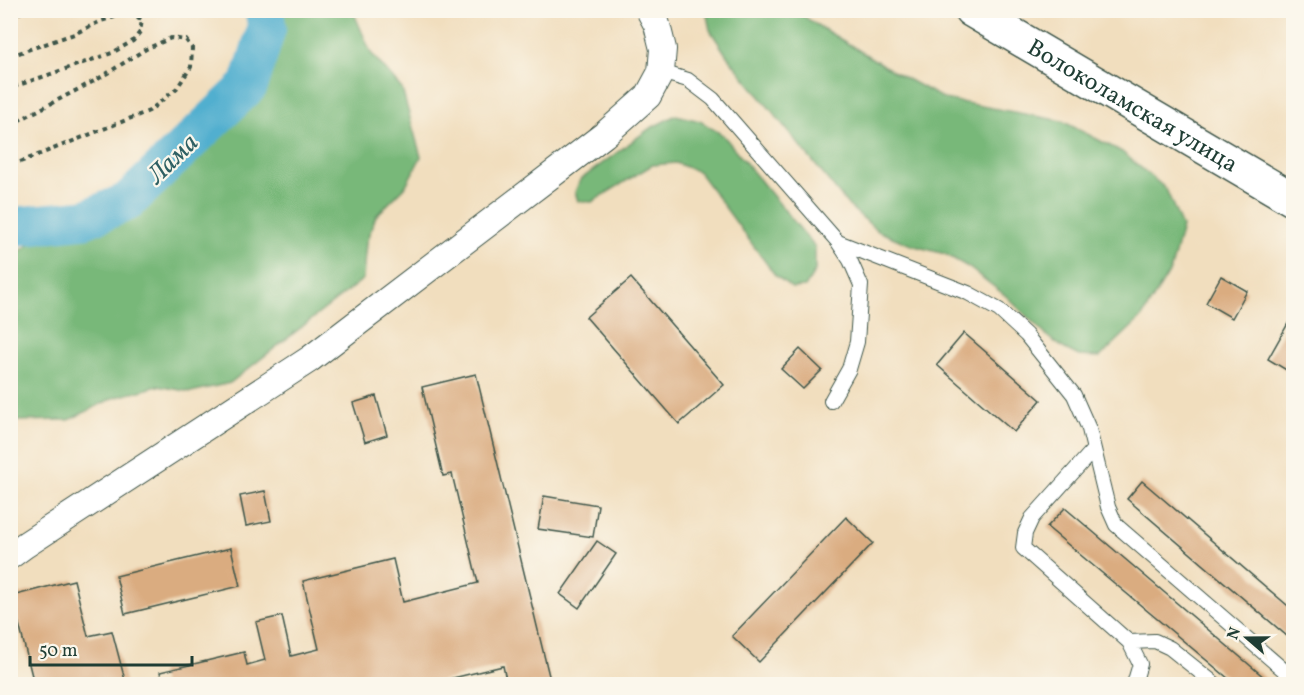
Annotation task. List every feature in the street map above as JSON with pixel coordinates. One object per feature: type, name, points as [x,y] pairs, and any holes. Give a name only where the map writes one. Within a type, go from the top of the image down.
[{"type":"main road","name":"Волоколамская улица","points":[[971,10],[1293,200]]},
{"type":"street","points":[[10,556],[310,359],[604,135],[648,96],[661,72],[663,48],[657,25],[649,10]]},
{"type":"lane","points":[[661,72],[688,80],[713,99],[838,242],[850,260],[861,285],[857,342],[849,369],[831,401]]},
{"type":"lane","points":[[838,242],[968,293],[999,310],[1026,335],[1074,395],[1089,429],[1108,507],[1116,525],[1293,680]]},
{"type":"lane","points":[[1094,449],[1032,518],[1025,533],[1023,548],[1130,642],[1140,664],[1134,684]]},
{"type":"lane","points":[[1130,642],[1155,641],[1170,648],[1215,684]]},
{"type":"path","points":[[10,15],[30,10]]},
{"type":"path","points":[[10,56],[122,15],[136,16],[142,20],[140,32],[133,41],[112,53],[10,88]]},
{"type":"path","points":[[10,125],[98,79],[146,49],[171,38],[186,40],[192,48],[190,67],[177,88],[149,111],[10,166]]},
{"type":"green space","points":[[283,11],[353,11],[371,53],[402,89],[421,157],[405,187],[376,216],[366,243],[363,279],[230,383],[191,392],[158,386],[113,398],[69,420],[11,421],[11,258],[37,239],[100,232],[140,209],[200,157],[251,101],[278,54]]},
{"type":"green space","points":[[706,11],[796,11],[898,74],[944,99],[1062,121],[1122,152],[1166,189],[1182,227],[1171,269],[1142,317],[1100,357],[1079,356],[1048,337],[1006,296],[968,267],[945,254],[911,245],[878,231],[849,206],[727,56],[710,30]]},
{"type":"green space","points":[[676,115],[700,121],[723,135],[815,247],[815,271],[805,287],[792,288],[775,275],[699,172],[676,163],[652,165],[592,202],[578,201],[575,192],[580,180],[649,129]]},
{"type":"building","points":[[1221,276],[1247,291],[1232,318],[1206,303]]},
{"type":"building","points":[[631,278],[724,385],[679,424],[586,317]]},
{"type":"building","points":[[1290,320],[1294,322],[1294,362],[1288,371],[1268,359]]},
{"type":"building","points":[[964,333],[1041,400],[1014,432],[937,365]]},
{"type":"building","points":[[800,349],[822,370],[803,389],[781,369]]},
{"type":"building","points":[[476,374],[551,684],[507,684],[503,666],[432,684],[163,684],[160,672],[244,652],[247,665],[265,660],[256,622],[282,616],[291,656],[319,649],[303,581],[393,559],[403,602],[478,583],[452,474],[443,476],[422,387]]},
{"type":"building","points":[[376,396],[387,435],[365,442],[353,403]]},
{"type":"building","points":[[1142,481],[1294,611],[1294,642],[1127,499]]},
{"type":"building","points":[[265,491],[271,521],[246,526],[240,496]]},
{"type":"building","points":[[544,496],[598,505],[593,537],[538,529]]},
{"type":"building","points":[[1065,508],[1272,684],[1235,684],[1047,527]]},
{"type":"building","points":[[846,517],[873,543],[759,662],[732,636]]},
{"type":"building","points":[[597,541],[616,554],[579,608],[560,594]]},
{"type":"building","points":[[231,548],[240,586],[125,614],[116,576]]},
{"type":"building","points":[[74,580],[88,636],[112,631],[126,684],[34,684],[12,596]]},
{"type":"waterway","name":"Лама","points":[[10,227],[85,219],[127,202],[249,85],[267,27],[264,10]]}]
